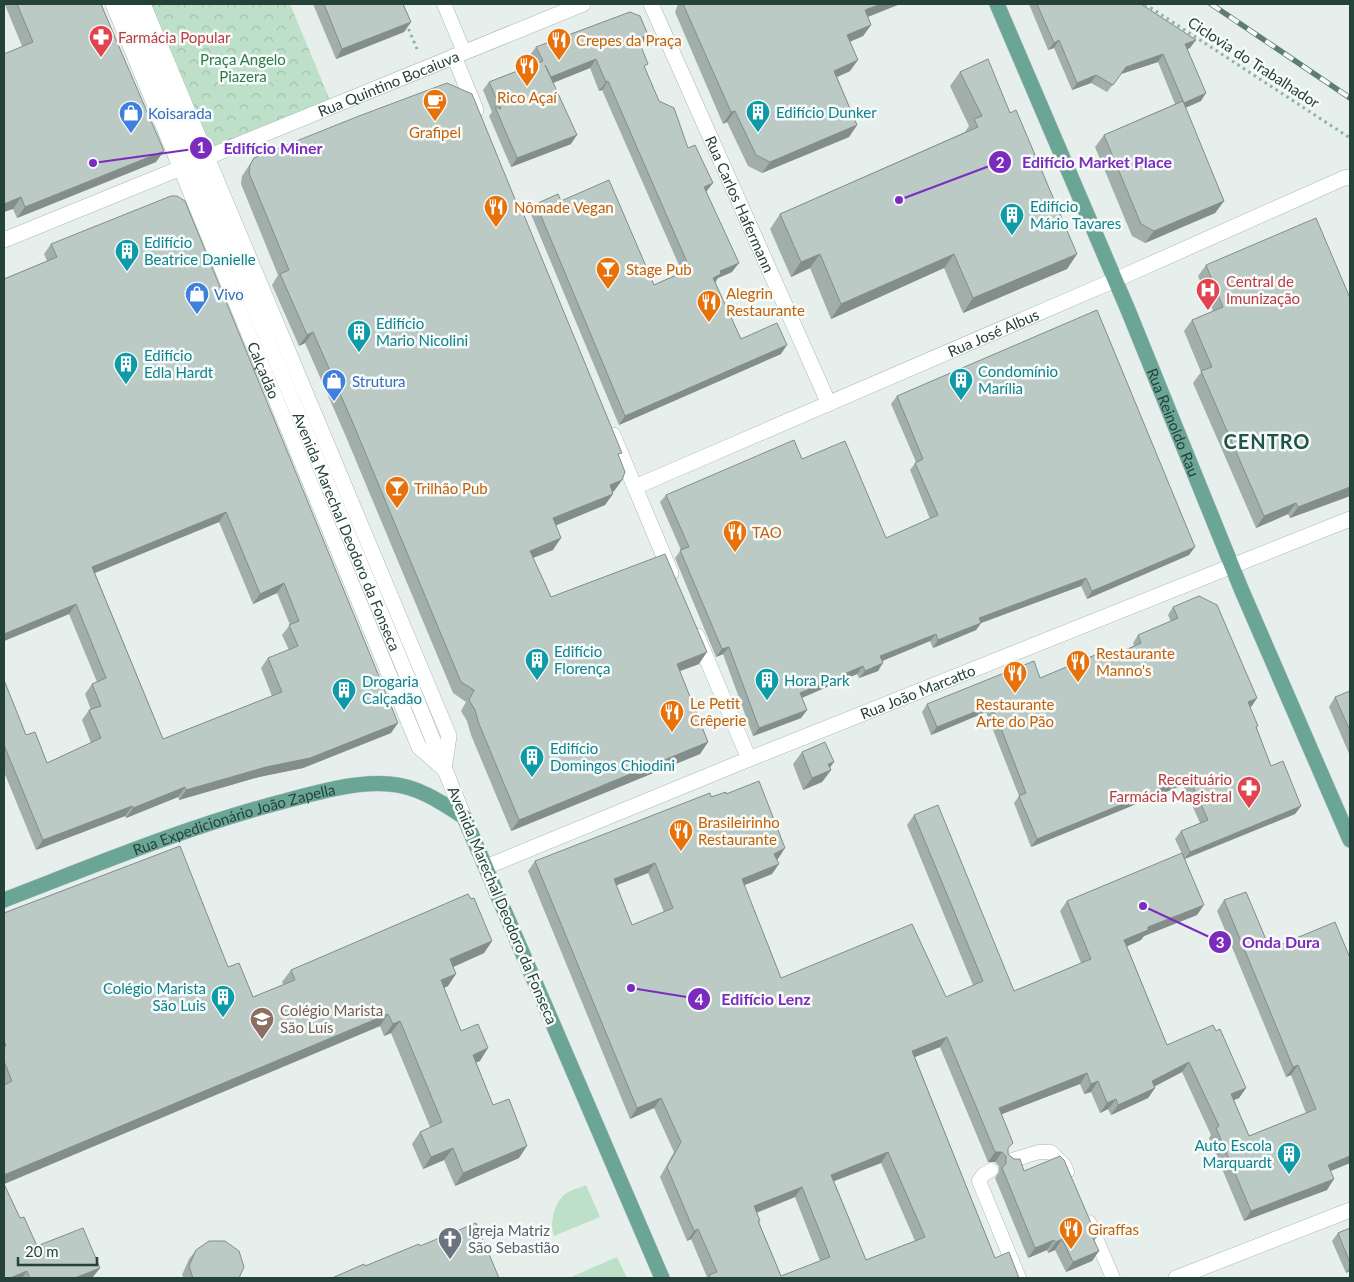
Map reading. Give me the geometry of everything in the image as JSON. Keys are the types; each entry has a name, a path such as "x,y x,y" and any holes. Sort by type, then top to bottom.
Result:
{"main road":[{"name":"Rua Reinoldo Rau","path":"997,4 1350,840"},
{"name":"Rua Expedicionário João Zapella","path":"4,900 193,828 303,796 361,784 390,784 412,789 430,795 464,817"},
{"name":"Avenida Marechal Deodoro da Fonseca","path":"464,817 662,1278"}],"street":[{"path":"114,4 194,162"},
{"name":"Avenida Marechal Deodoro da Fonseca","path":"128,4 464,817"},
{"path":"144,4 194,162"},
{"name":"Rua Quintino Bocaiuva","path":"4,240 583,4"},
{"name":"Rua Carlos Hafermann","path":"651,4 829,404"},
{"path":"459,54 481,120"},
{"name":"Rua José Albus","path":"635,487 1350,177"},
{"path":"608,423 677,586"},
{"name":"Rua João Marcatto","path":"486,867 749,759 1350,519"},
{"path":"692,623 749,759"},
{"path":"1176,1278 1350,1210"}],"lane":[{"path":"444,4 459,54"},
{"path":"1010,1161 1038,1152 1051,1152 1064,1164 1072,1183"},
{"path":"991,1170 983,1174 979,1182 1018,1278"},
{"path":"1084,1210 1113,1278"}],"path":[{"name":"Ciclovia do Trabalhador","path":"1145,4 1350,138"},
{"path":"406,22 425,67"}],"green space":[{"name":"Praça Angelo Piazera","path":"147,4 290,4 330,100 209,151"},
{"path":"586,1185 600,1217 554,1236 552,1220 560,1199 566,1193"},
{"path":"617,1257 627,1278 571,1277"}],"building":[{"path":"17,4 101,4 164,151 25,207 21,197 4,204 4,54 33,42"},
{"path":"324,4 403,4 411,22 342,49"},
{"path":"683,4 881,4 865,10 871,25 847,35 858,60 834,71 857,125 770,162 756,155 735,111 731,112"},
{"path":"1037,4 1141,4 1196,40 1185,44 1206,93 1184,103 1163,54 1126,67 1113,85 1096,75 1077,83 1059,40 1054,43"},
{"path":"630,12 640,16 648,35 638,39 648,64 644,66 659,101 674,108 688,148 695,145 713,183 704,187 739,263 720,271 721,274 713,278 741,339 777,323 787,345 625,416 536,204 558,194 561,201 609,180 654,285 690,269 608,81 606,82 596,59 551,77 545,65 577,135 517,158 495,107 501,109 489,82 543,61 536,47"},
{"path":"988,59 1010,113 1016,110 1077,254 973,298 954,254 841,304 820,254 801,262 780,214 978,127 974,119 982,116 960,72"},
{"path":"447,83 472,94 622,453 618,454 625,472 622,480 610,485 613,494 553,518 561,538 530,551 551,597 665,554 707,652 677,664 708,742 519,820 475,710 469,700 474,690 461,682 313,332 307,335 280,274 289,270 249,173 250,165 254,158"},
{"path":"1183,101 1224,201 1154,231 1141,224 1104,135"},
{"path":"171,196 177,196 185,201 398,723 310,758 266,767 186,790 185,787 43,840 4,745 4,680 26,735 35,732 47,763 101,738 89,710 101,706 92,684 106,678 76,604 4,634 4,279 57,257 51,244","holes":["226,512 260,594 284,583 299,621 289,625 298,646 268,658 282,692 163,739 92,567"]},
{"path":"1316,218 1350,298 1350,487 1298,507 1296,503 1264,516 1201,371 1212,367 1192,320 1223,307 1206,265"},
{"path":"1097,310 1195,547 1092,591 1086,578 979,618 981,623 938,640 936,634 880,656 883,663 865,671 863,666 800,693 807,710 759,728 729,647 722,649 680,550 689,547 666,495 794,440 802,459 845,441 886,538 938,515 915,463 923,459 897,396"},
{"path":"1199,596 1217,605 1257,698 1248,702 1271,766 1283,761 1301,806 1190,852 1181,831 1208,820 1189,777 1037,839 1019,796 1026,793 992,705 937,727 927,704 1034,661 1040,678 1100,653 1103,660 1141,643 1138,635 1178,618 1173,607"},
{"path":"1350,691 1350,731 1335,697"},
{"path":"825,742 834,762 828,764 831,770 812,778 802,752"},
{"path":"759,781 785,848 774,854 779,864 742,879 781,978 912,924 946,997 983,981 914,815 938,805 1014,991 1091,959 1067,901 1182,853 1204,905 1148,927 1148,930 1124,940 1167,1045 1213,1025 1216,1031 1220,1029 1246,1088 1231,1094 1249,1136 1316,1109 1298,1065 1293,1067 1224,900 1246,892 1270,949 1335,922 1350,958 1350,1156 1328,1165 1334,1179 1251,1211 1216,1128 1219,1126 1189,1062 1152,1081 1155,1088 1118,1105 1116,1099 1107,1103 1098,1081 1091,1084 1087,1073 999,1108 1013,1143 1008,1148 1008,1154 1014,1159 1020,1159 1024,1171 1060,1156 1064,1160 1097,1237 1093,1238 1099,1251 1073,1262 1062,1239 1056,1242 1054,1240 1035,1248 1002,1168 1006,1164 1006,1156 1002,1152 995,1152 947,1037 912,1051 995,1258 1009,1252 1019,1278 710,1278 709,1275 717,1272 698,1229 694,1231 667,1167 681,1142 661,1098 637,1108 535,861 710,793 711,797 726,792 726,794","holes":["655,863 673,908 632,925 614,879","888,1152 925,1237 866,1260 831,1175","802,1187 830,1257 781,1276 758,1221 760,1221 754,1206"]},
{"name":"Colégio Marista São Luis","path":"180,846 228,967 239,963 253,997 295,980 291,970 468,894 471,899 474,898 492,941 450,959 456,974 441,980 461,1031 478,1024 488,1048 473,1055 493,1105 509,1099 527,1146 463,1173 453,1148 431,1157 420,1132 442,1122 400,1021 393,1024 388,1014 4,1175 4,1085 12,1081 4,1061 4,1047 6,1046 4,1040 4,913"},
{"path":"4,1184 20,1218 24,1217 37,1246 83,1228 100,1268 75,1278 30,1278 27,1271 10,1278 4,1278"},
{"path":"476,1223 499,1278 332,1278 364,1264 365,1266 419,1244 420,1246"},
{"path":"1350,1228 1350,1263 1338,1233"},
{"path":"209,1241 225,1241 239,1251 244,1267 239,1278 193,1278 189,1266 196,1250"}],"railway":[{"path":"1211,4 1350,98"}],"place":[{"name":"Farmácia Popular","path":"101,58"},
{"name":"Crepes da Praça","path":"559,61"},
{"name":"Rico Açaí","path":"527,87"},
{"name":"Grafipel","path":"435,122"},
{"name":"Edifício Dunker","path":"758,133"},
{"name":"Koisarada","path":"131,134"},
{"name":"Edifício Miner","path":"93,163"},
{"name":"Edifício Market Place","path":"899,200"},
{"name":"Nômade Vegan","path":"496,228"},
{"name":"Edifício Mário Tavares","path":"1012,236"},
{"name":"Edifício Beatrice Danielle","path":"127,272"},
{"name":"Stage Pub","path":"608,290"},
{"name":"Central de Imunização","path":"1208,311"},
{"name":"Vivo","path":"197,315"},
{"name":"Alegrin Restaurante","path":"709,323"},
{"name":"Edifício Mario Nicolini","path":"359,353"},
{"name":"Edifício Edla Hardt","path":"126,385"},
{"name":"Condomínio Marília","path":"961,401"},
{"name":"Strutura","path":"334,402"},
{"name":"Trilhão Pub","path":"397,509"},
{"name":"TAO","path":"735,553"},
{"name":"Edifício Florença","path":"537,681"},
{"name":"Restaurante Manno's","path":"1078,683"},
{"name":"Restaurante Arte do Pão","path":"1015,694"},
{"name":"Hora Park","path":"767,701"},
{"name":"Drogaria Calçadão","path":"344,711"},
{"name":"Le Petit Crêperie","path":"672,733"},
{"name":"Edifício Domingos Chiodini","path":"532,778"},
{"name":"Receituário Farmácia Magistral","path":"1249,809"},
{"name":"Brasileirinho Restaurante","path":"681,852"},
{"name":"Onda Dura","path":"1143,906"},
{"name":"Edifício Lenz","path":"631,988"},
{"name":"Colégio Marista São Luis","path":"223,1018"},
{"name":"Colégio Marista São Luís","path":"262,1040"},
{"name":"Auto Escola Marquardt","path":"1289,1175"},
{"name":"Giraffas","path":"1071,1250"},
{"name":"Igreja Matriz São Sebastião","path":"450,1260"}],"district":[{"name":"CENTRO","path":"1267,441"}]}
